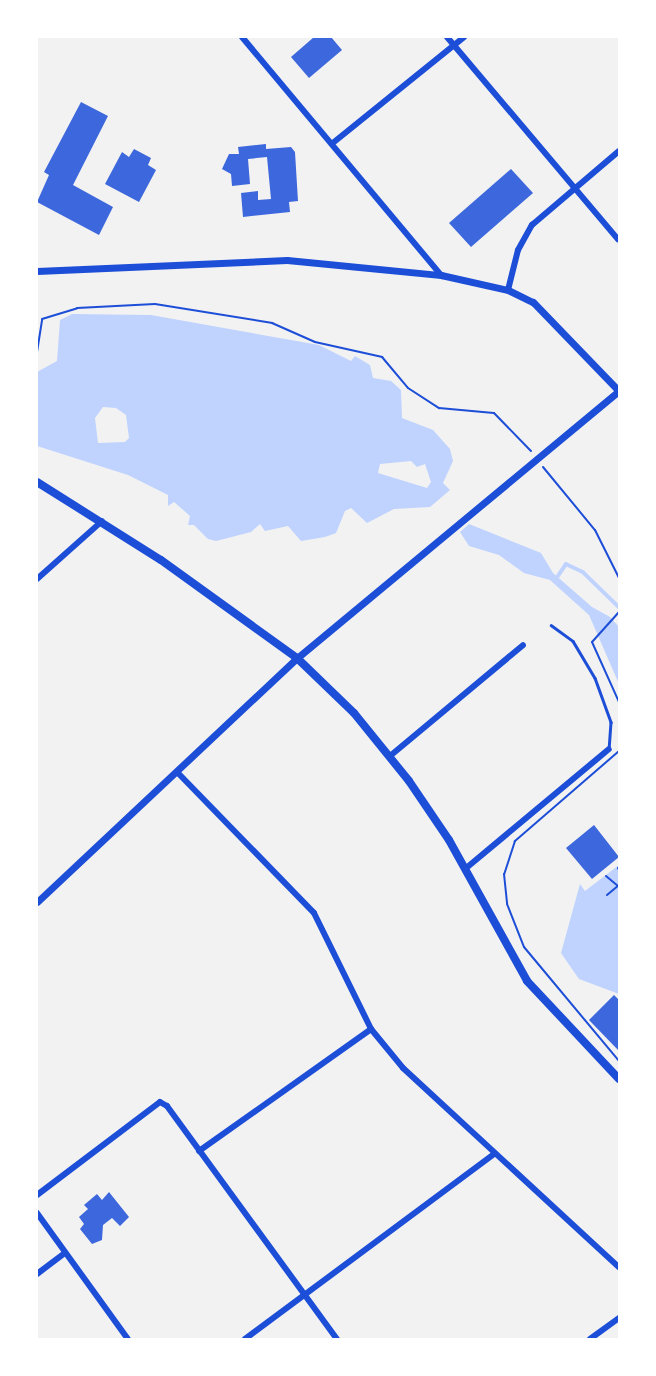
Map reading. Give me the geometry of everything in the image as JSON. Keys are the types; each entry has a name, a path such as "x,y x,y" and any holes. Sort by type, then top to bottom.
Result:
{"main road":[{"path":"37,482 102,521 297,658 390,756 465,869 527,981 619,1079"}],"street":[{"path":"242,37 334,142 441,275"},
{"path":"447,37 618,239"},
{"path":"334,142 464,37"},
{"path":"508,290 518,250 532,225 619,151"},
{"path":"37,271 287,260 441,275 508,290 533,302 619,391 536,457 297,658 178,773 37,902"},
{"path":"37,579 102,521"},
{"path":"390,756 523,645"},
{"path":"465,869 609,749"},
{"path":"178,773 314,913 371,1029 403,1068 619,1267"},
{"path":"199,1151 371,1029"},
{"path":"37,1195 160,1102 337,1339"},
{"path":"245,1339 494,1154"},
{"path":"37,1213 128,1339"},
{"path":"37,1274 65,1253"},
{"path":"590,1339 619,1318"}],"lane":[{"path":"551,625 573,641 595,678 611,722 609,749"}],"path":[{"path":"37,352 42,319 77,308 155,303 272,323 314,342 382,358 408,388 439,408 494,413 536,457 595,530 619,578"},
{"path":"619,612 592,642 619,702"},
{"path":"619,751 515,841 504,874 510,915 524,947 619,1061"},
{"path":"606,876 619,885 607,895"}],"water":[{"path":"72,314 151,315 319,345 351,361 355,356 370,365 373,378 391,381 401,390 402,418 433,430 450,449 453,461 443,483 450,490 430,507 394,509 367,523 351,508 345,511 336,533 325,537 301,541 288,526 265,531 260,524 251,532 216,541 208,539 194,525 188,525 190,516 174,502 168,506 168,495 128,475 37,446 37,372 57,361 60,320","holes":["103,407 116,408 126,415 129,438 125,442 98,443 95,418","411,461 417,467 425,464 431,482 427,488 378,473 380,464"]},
{"path":"469,524 541,553 553,573 592,607 610,617 619,627 619,684 589,615 550,580 524,573 499,555 469,546 460,532"},
{"path":"619,865 619,994 579,979 561,953 580,884 585,891"}],"building":[{"path":"314,37 331,37 342,50 309,78 291,57"},
{"path":"81,102 108,116 73,185 113,207 99,235 37,202 49,175 44,172"},
{"path":"266,144 266,149 291,147 295,152 298,201 289,202 290,212 243,217 241,193 258,191 258,200 271,199 267,157 248,159 250,184 232,186 231,174 222,169 229,154 239,154 238,147"},
{"path":"134,149 151,158 148,165 156,170 139,202 105,184 122,152 129,157"},
{"path":"511,169 533,193 471,247 449,223"},
{"path":"594,825 619,857 592,879 566,848"},
{"path":"614,995 619,1000 619,1051 589,1020"},
{"path":"109,1192 129,1217 120,1226 112,1218 103,1225 102,1240 92,1244 80,1229 84,1224 79,1217 88,1209 84,1205 97,1194 102,1200"}],"waterway":[{"path":"558,576 566,564 583,572 619,607"}]}
